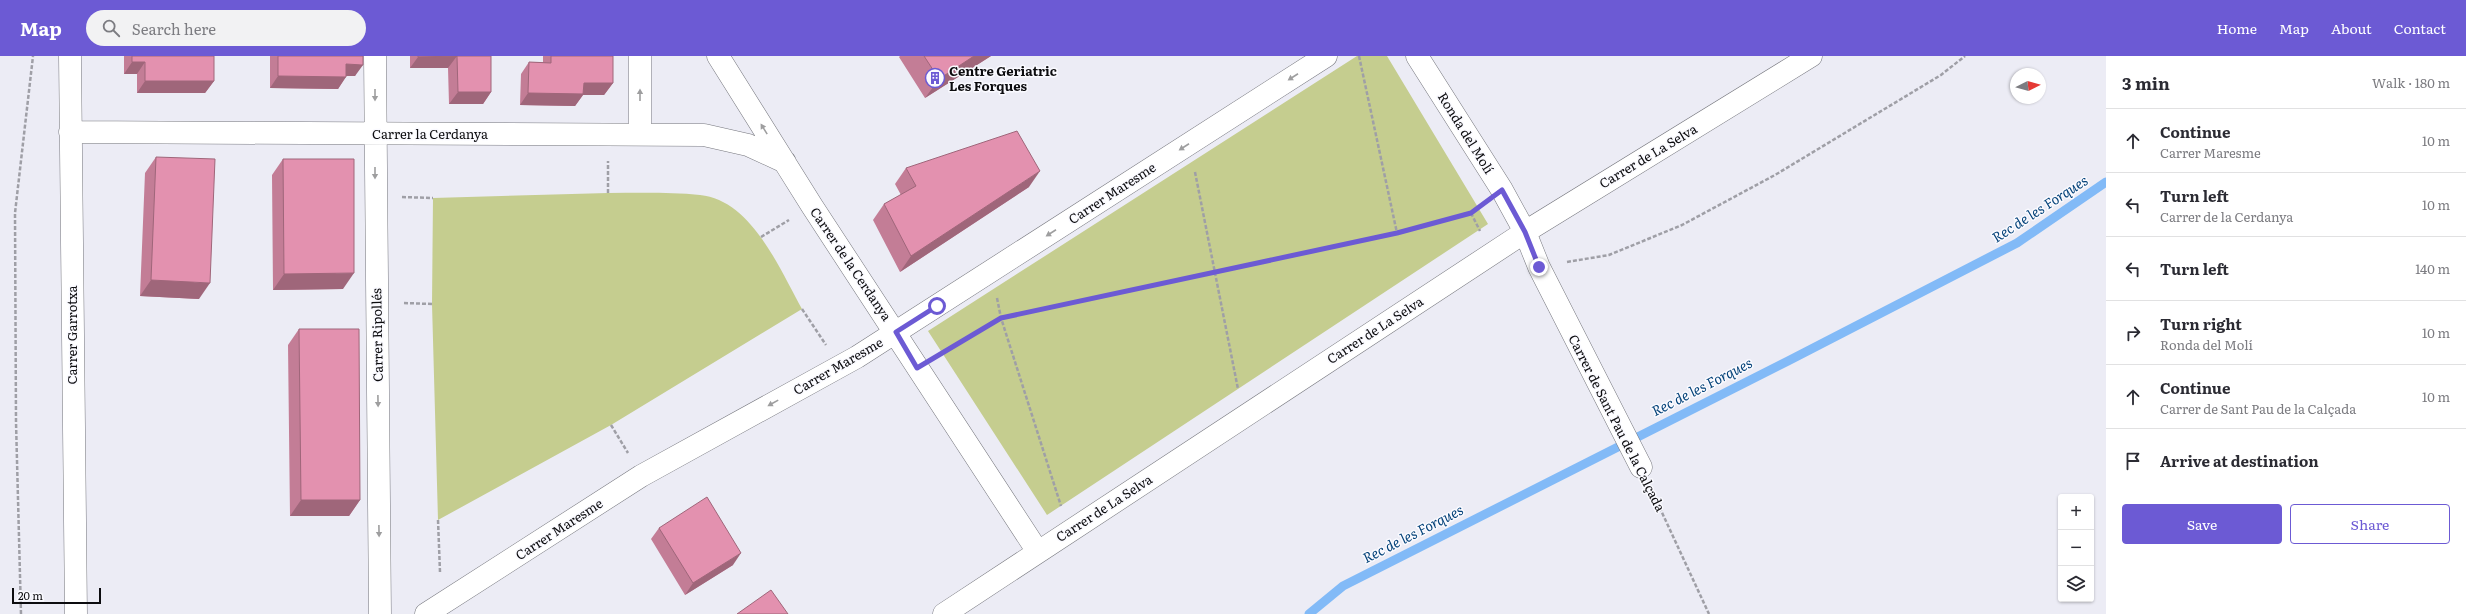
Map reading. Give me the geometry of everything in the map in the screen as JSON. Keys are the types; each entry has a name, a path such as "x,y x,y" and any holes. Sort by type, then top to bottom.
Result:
{"street":[{"name":"Carrer Garrotxa","path":"70,56 76,614"},
{"name":"Carrer Ripollés","path":"375,56 380,614"},
{"path":"640,56 640,134"},
{"name":"Carrer de la Cerdanya","path":"718,56 812,206 896,332 917,368 1038,552"},
{"name":"Carrer Maresme","path":"432,610 641,476 857,357 1326,56"},
{"name":"Ronda del Molí","path":"1417,56 1502,190 1525,232"},
{"name":"Carrer de La Selva","path":"944,614 1525,232 1811,56"},
{"name":"Carrer la Cerdanya","path":"70,132 704,135 748,145 785,162"},
{"name":"Carrer de Sant Pau de la Calçada","path":"1525,232 1539,267 1613,415 1641,467"}],"path":[{"path":"21,614 16,422 15,213 33,56"},
{"path":"1359,56 1397,233"},
{"path":"1539,267 1609,255 1682,225 1788,167 1942,75 1965,56"},
{"path":"608,134 608,193"},
{"path":"1195,168 1214,272 1240,394"},
{"path":"917,368 1001,318 1397,233 1471,213 1502,190"},
{"path":"761,237 812,206"},
{"path":"995,291 1001,318 1062,510 1073,528"},
{"path":"802,309 830,350 847,342 857,357"},
{"path":"611,425 641,476"},
{"name":"Carrer de Sant Pau de la Calçada","path":"1641,467 1709,614"},
{"path":"432,610 440,583 438,520"}],"green space":[{"path":"1357,56 1387,56 1488,224 1047,515 928,331"},
{"path":"608,193 666,193 700,195 718,200 735,209 762,239 774,257 802,309 611,425 438,520 432,304 433,198"}],"building":[{"path":"132,56 214,56 214,81 145,81 145,62 132,62"},
{"path":"278,56 363,56 363,65 346,64 346,77 278,76"},
{"path":"418,56 457,56 418,57"},
{"path":"457,56 491,56 491,92 458,92"},
{"path":"551,56 613,56 613,83 584,83 583,94 528,93 529,62 551,63"},
{"path":"924,56 974,56 939,79"},
{"path":"1017,131 1040,171 911,256 884,204 916,186 906,168"},
{"path":"156,157 215,159 210,283 151,280"},
{"path":"283,159 354,159 354,273 284,274"},
{"path":"299,329 359,329 360,500 301,500"},
{"path":"707,497 741,553 693,583 659,528"},
{"path":"771,590 788,614 737,614"}],"waterway":[{"name":"Rec de les Forques","path":"1309,614 1343,586 1788,361 2017,243 2106,182"}],"place":[{"name":"Centre Geriatric Les Forques","path":"935,78"}],"route":[{"path":"937,306 896,332 917,368 1001,318 1397,233 1471,213 1502,190 1525,232 1539,267"}]}
